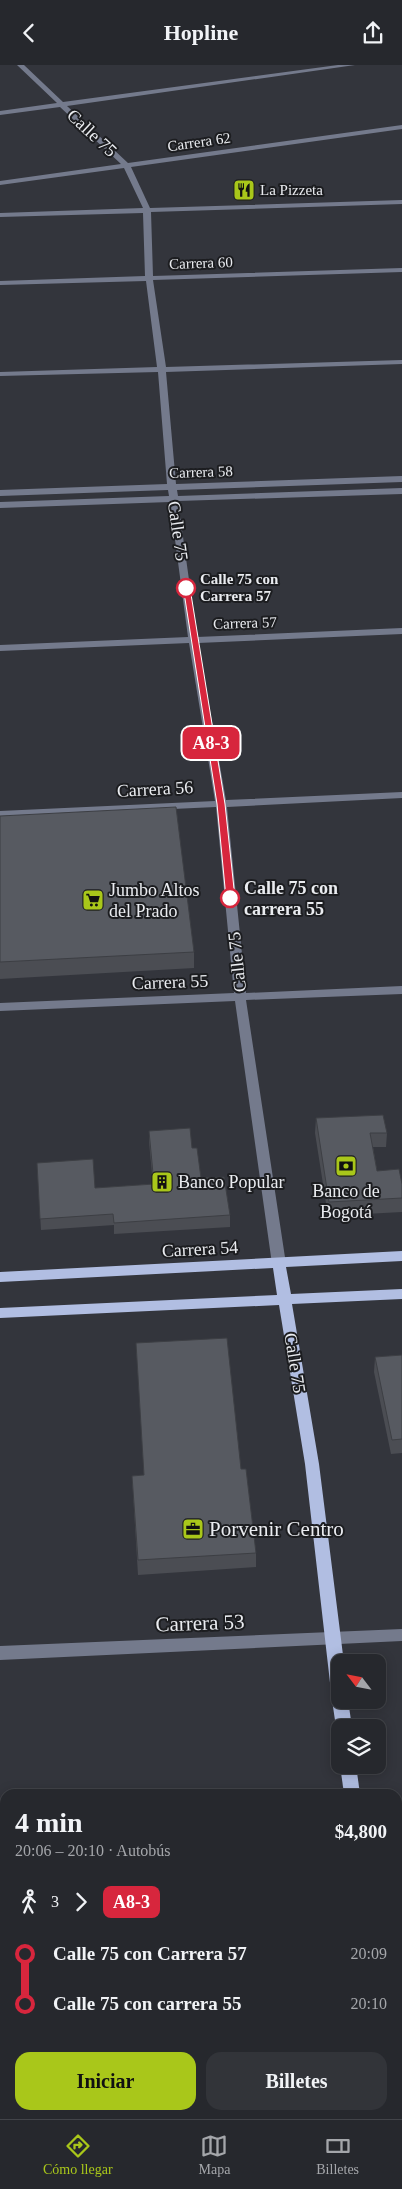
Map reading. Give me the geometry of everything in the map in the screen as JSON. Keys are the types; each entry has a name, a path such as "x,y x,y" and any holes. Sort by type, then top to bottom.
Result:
{"main road":[{"name":"Carrera 54","path":"0,1277 279,1264 402,1256"},
{"name":"Calle 75","path":"279,1264 312,1464 334,1654"},
{"path":"0,1313 402,1294"},
{"path":"349,1774 351,1789"}],"street":[{"name":"Calle 75","path":"20,65 127,166 147,210 149,278 162,370 172,487 193,640 221,804 240,997 279,1264"},
{"path":"0,113 352,65"},
{"name":"Carrera 62","path":"0,183 402,127"},
{"path":"0,215 402,202"},
{"name":"Carrera 60","path":"0,283 402,270"},
{"path":"0,374 402,363"},
{"name":"Carrera 58","path":"0,493 402,479"},
{"name":"Carrera 58","path":"0,505 402,491"},
{"name":"Carrera 57","path":"0,648 402,631"},
{"name":"Carrera 56","path":"0,814 402,795"},
{"name":"Carrera 55","path":"0,1007 402,990"},
{"name":"Carrera 53","path":"0,1653 402,1635"}],"building":[{"name":"Jumbo Altos del Prado","path":"176,807 194,952 0,962 0,816"},
{"name":"Banco de Bogotá","path":"383,1115 387,1133 370,1133 377,1171 399,1169 402,1198 329,1202 316,1118"},
{"path":"190,1128 192,1148 197,1148 201,1178 224,1177 230,1215 114,1223 113,1214 40,1219 37,1163 93,1159 95,1188 154,1184 149,1131"},
{"path":"227,1338 241,1469 246,1469 256,1553 138,1560 132,1476 144,1475 136,1343"},
{"path":"402,1355 402,1439 392,1440 375,1357"}],"bus line":[{"name":"A8-3","path":"186,588 221,804 230,898"}],"place":[{"name":"La Pizzeta","path":"244,190"},
{"name":"Calle 75 con Carrera 57","path":"186,588"},
{"name":"Calle 75 con carrera 55","path":"230,898"},
{"name":"Jumbo Altos del Prado","path":"93,900"},
{"name":"Banco de Bogotá","path":"346,1166"},
{"name":"Banco Popular","path":"162,1182"},
{"name":"Porvenir Centro","path":"193,1529"}]}
